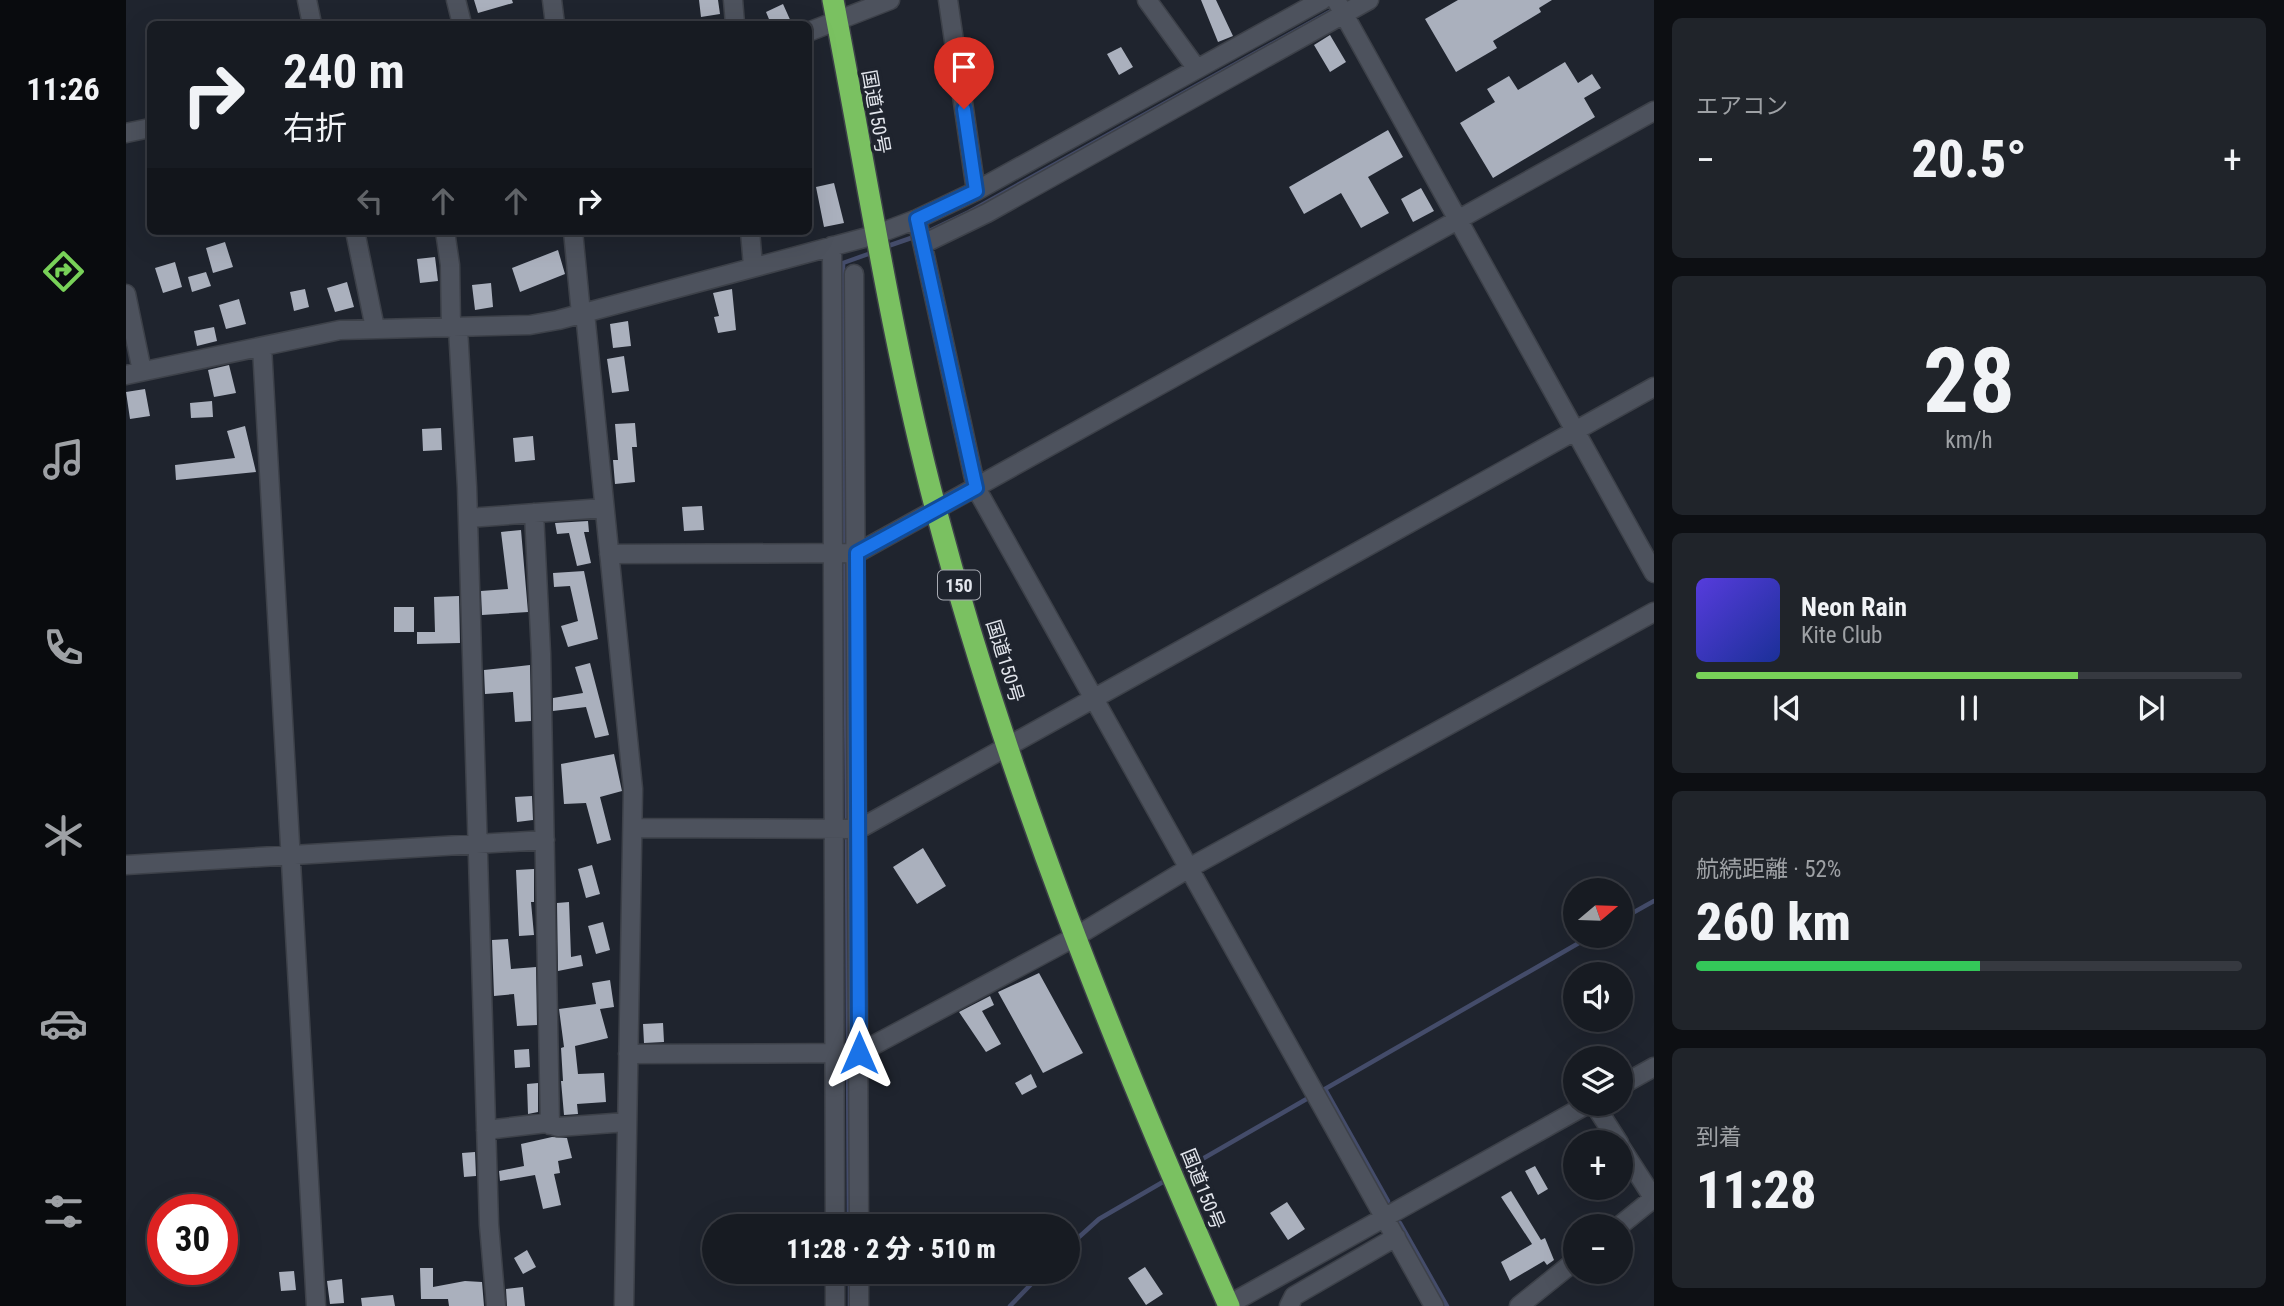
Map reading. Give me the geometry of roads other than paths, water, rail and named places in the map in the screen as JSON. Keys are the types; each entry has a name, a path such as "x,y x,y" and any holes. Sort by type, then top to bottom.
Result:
{"highway":[{"name":"国道150号","path":"833,0 874,235 936,510 1008,748 1075,937 1227,1306"}],"street":[{"path":"307,0 311,21"},
{"path":"456,0 461,21"},
{"path":"552,0 555,21"},
{"path":"733,0 735,21"},
{"path":"812,31 890,0"},
{"path":"948,0 976,191"},
{"path":"1147,0 1197,69"},
{"path":"126,294 134,373 340,330 530,325 582,313 874,235 917,219 976,191 1197,69 1336,5 1369,0"},
{"path":"1336,5 1654,573"},
{"path":"923,244 988,213 1336,5"},
{"path":"609,554 857,553 1654,111"},
{"path":"126,133 147,129"},
{"path":"917,219 976,488 1434,1306"},
{"path":"356,235 375,328"},
{"path":"446,235 468,518 489,1225 496,1306"},
{"path":"573,235 632,769 624,1306"},
{"path":"750,235 752,266"},
{"path":"832,246 835,1214"},
{"path":"854,274 859,1214"},
{"path":"832,330 855,330"},
{"path":"262,346 316,1306"},
{"path":"633,828 859,829 1654,387"},
{"path":"468,518 604,508"},
{"path":"534,513 545,840 550,1125"},
{"path":"628,1054 859,1053 1075,937 1189,868 1654,612"},
{"path":"126,864 478,846 545,840"},
{"path":"1633,1079 1654,1067"},
{"path":"1227,1306 1566,1116"},
{"path":"486,1130 627,1122"},
{"path":"1633,1165 1654,1198 1633,1215"},
{"path":"1289,1306 1294,1296 1396,1237"},
{"path":"1519,1306 1563,1271"},
{"path":"835,1284 835,1306"},
{"path":"859,1284 859,1306"}],"waterway":[{"path":"925,233 969,212 1335,9"},
{"path":"885,247 917,236"},
{"path":"845,547 843,263 874,252"},
{"path":"845,556 847,824"},
{"path":"847,832 848,1048"},
{"path":"1633,913 1654,901"},
{"path":"1318,1093 1570,948"},
{"path":"848,1056 849,1214"},
{"path":"1325,1089 1388,1201"},
{"path":"1178,1173 1310,1097"},
{"path":"1080,1236 1099,1219 1168,1179"},
{"path":"1400,1223 1447,1306"},
{"path":"850,1284 850,1306"},
{"path":"1010,1306 1031,1284"}]}
